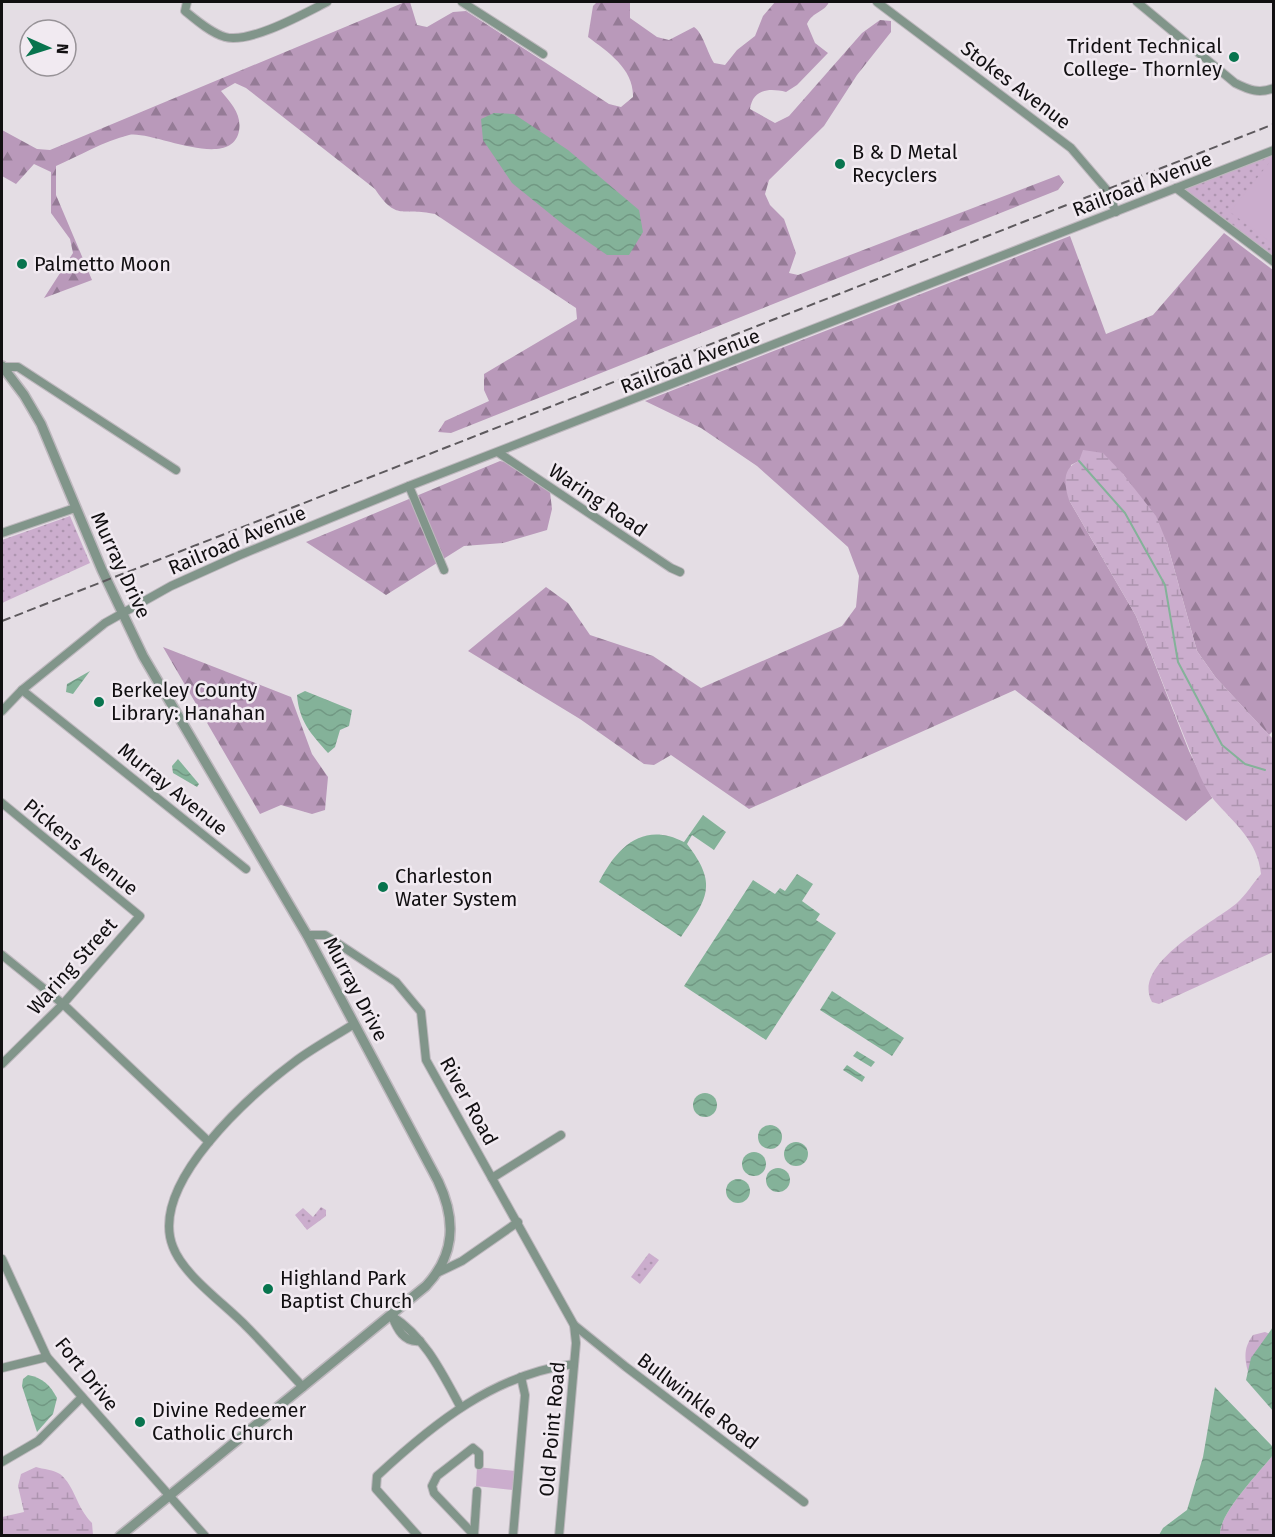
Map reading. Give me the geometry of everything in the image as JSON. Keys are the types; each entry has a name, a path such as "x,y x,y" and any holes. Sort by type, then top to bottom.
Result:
{"street":[{"path":"187,2 185,11 226,37 244,36 271,28 327,2"},
{"path":"462,2 543,54"},
{"name":"Stokes Avenue","path":"877,2 1071,148 1106,189 1116,212"},
{"path":"1137,2 1235,83 1248,90 1264,92 1274,88"},
{"name":"Railroad Avenue","path":"2,711 22,690 78,643 122,612 171,586 240,555 409,486 499,453 1274,150"},
{"path":"1176,188 1274,262"},
{"path":"2,367 18,367 176,470"},
{"name":"Murray Drive","path":"2,367 24,395 41,424 75,508 143,656 307,935 447,1201 452,1234 445,1260 437,1273 392,1316 120,1536"},
{"name":"Waring Road","path":"499,453 680,572"},
{"path":"409,486 444,570"},
{"path":"2,533 75,508"},
{"name":"Murray Avenue","path":"22,690 246,869"},
{"name":"Pickens Avenue","path":"2,803 140,916"},
{"name":"Waring Street","path":"2,1064 63,1004 140,916"},
{"name":"River Road","path":"307,935 326,934 396,982 421,1012 426,1060 574,1325"},
{"path":"2,955 63,1004 208,1142"},
{"path":"303,1387 246,1326 188,1270 173,1248 168,1226 172,1200 186,1173 208,1142 296,1060 354,1024"},
{"path":"492,1178 561,1135"},
{"path":"437,1273 462,1261 518,1222"},
{"name":"Fort Drive","path":"2,1259 47,1357 205,1536"},
{"path":"392,1316 420,1341 436,1363 460,1406"},
{"name":"Old Point Road","path":"559,1536 574,1364 574,1325"},
{"name":"Bullwinkle Road","path":"574,1325 804,1502"},
{"path":"2,1368 47,1357"},
{"path":"418,1536 375,1488 378,1475 460,1406 489,1389 521,1377 574,1364"},
{"path":"504,1536 513,1531 525,1395 521,1377"},
{"path":"2,1462 38,1441 82,1397"},
{"path":"474,1535 434,1493 432,1486 437,1476 473,1448 479,1453 479,1465"},
{"path":"474,1535 477,1491"}],"green space":[{"path":"405,2 410,2 417,25 427,27 453,12 466,11 609,104 621,107 633,97 629,78 618,62 588,37 593,6 597,2 630,2 630,18 657,37 669,40 694,27 700,34 714,63 725,65 737,50 755,36 763,16 775,2 829,2 807,24 815,43 828,53 797,85 786,92 768,90 754,97 750,109 775,123 789,116 862,33 880,20 891,21 891,32 857,75 824,126 769,180 765,194 770,205 784,219 796,253 789,273 798,275 1059,175 1064,182 1058,190 451,433 438,432 445,421 489,401 484,390 484,374 577,319 576,308 435,214 395,210 375,189 246,88 235,83 221,91 232,104 239,119 239,131 233,143 222,148 206,149 140,135 129,135 56,166 56,195 92,280 44,298 73,253 70,239 51,213 51,172 34,164 16,184 2,176 2,130 37,149 50,150"},
{"path":"1273,150 1273,262 1176,188"},
{"path":"1273,161 1273,244 1230,212"},
{"path":"1224,233 1273,270 1274,730 1269,735 1216,678 1197,651 1167,543 1123,474 1079,461 1071,465 1069,500 1136,616 1189,751 1212,798 1186,821 1015,690 749,809 671,755 654,765 644,764 580,719 468,651 546,587 568,603 590,635 653,656 701,688 842,626 856,607 859,576 848,547 757,466 701,428 645,401 1070,236 1106,334 1153,315"},
{"path":"1083,450 1103,453 1156,516 1167,543 1197,651 1216,678 1273,739 1273,952 1159,1004 1152,1002 1149,988 1153,973 1163,959 1194,933 1237,903 1261,874 1259,862 1250,842 1214,800 1200,776 1136,616 1069,500 1065,482 1067,472 1073,464 1079,461"},
{"path":"500,461 550,492 552,509 547,530 503,543 464,546 386,595 306,542"},
{"path":"70,516 90,563 2,603 2,540"},
{"path":"163,647 291,697 312,754 328,777 325,810 312,814 281,805 260,814"},
{"path":"321,1207 326,1210 326,1216 307,1230 295,1215 303,1208 313,1217"},
{"path":"649,1253 659,1260 640,1284 631,1277"},
{"path":"1265,1332 1273,1335 1248,1372 1246,1348 1253,1335"},
{"path":"1273,1455 1273,1535 1220,1535 1221,1526 1233,1505"},
{"path":"36,1467 58,1473 65,1479 92,1523 93,1535 2,1535 2,1517 24,1512 18,1486 21,1474"},
{"path":"477,1467 515,1471 513,1490 476,1486"}],"water":[{"path":"494,113 514,114 568,150 639,210 643,232 629,255 607,255 565,226 512,183 483,140 481,119"},
{"path":"90,671 73,694 66,692 67,684"},
{"path":"305,691 352,710 349,726 340,730 335,747 328,753 311,733 300,712 297,695"},
{"path":"178,759 199,784 197,787 173,773 172,766"},
{"path":"703,815 726,832 714,850 692,835 687,844 703,870 706,891 698,912 681,937 599,882 614,858 633,841 656,834 684,842"},
{"path":"797,874 813,884 802,901 820,914 816,920 836,933 766,1040 684,986 753,880 775,894 780,888 785,891"},
{"path":"832,991 904,1038 892,1056 820,1010"},
{"path":"857,1051 875,1062 871,1067 853,1056"},
{"path":"847,1065 865,1077 862,1082 843,1070"},
{"path":"705,1093 714,1096 717,1105 714,1114 705,1117 696,1114 693,1105 696,1096"},
{"path":"770,1125 779,1128 782,1137 779,1146 770,1149 761,1146 758,1137 761,1128"},
{"path":"796,1142 805,1145 808,1154 805,1163 796,1166 787,1163 784,1154 787,1145"},
{"path":"754,1152 762,1156 766,1164 762,1172 754,1176 746,1172 742,1164 746,1156"},
{"path":"778,1168 786,1172 790,1180 786,1188 778,1192 770,1188 766,1180 770,1172"},
{"path":"738,1179 746,1183 750,1191 746,1199 738,1203 730,1199 726,1191 730,1183"},
{"path":"1273,1327 1273,1411 1246,1380 1251,1358"},
{"path":"28,1375 46,1383 57,1398 53,1414 37,1432 22,1386 23,1379"},
{"path":"1215,1387 1273,1447 1273,1455 1233,1505 1221,1526 1220,1535 1159,1535 1163,1528 1187,1510 1203,1457"}],"waterway":[{"path":"1079,461 1125,513 1165,585 1178,662 1222,745 1245,764 1265,770"}],"railway":[{"path":"2,621 1274,124"}],"place":[{"name":"Trident Technical College- Thornley","path":"1234,57"},
{"name":"B & D Metal Recyclers","path":"840,164"},
{"name":"Palmetto Moon","path":"22,264"},
{"name":"Berkeley County Library: Hanahan","path":"99,702"},
{"name":"Charleston Water System","path":"383,887"},
{"name":"Highland Park Baptist Church","path":"268,1289"},
{"name":"Divine Redeemer Catholic Church","path":"140,1422"}]}
